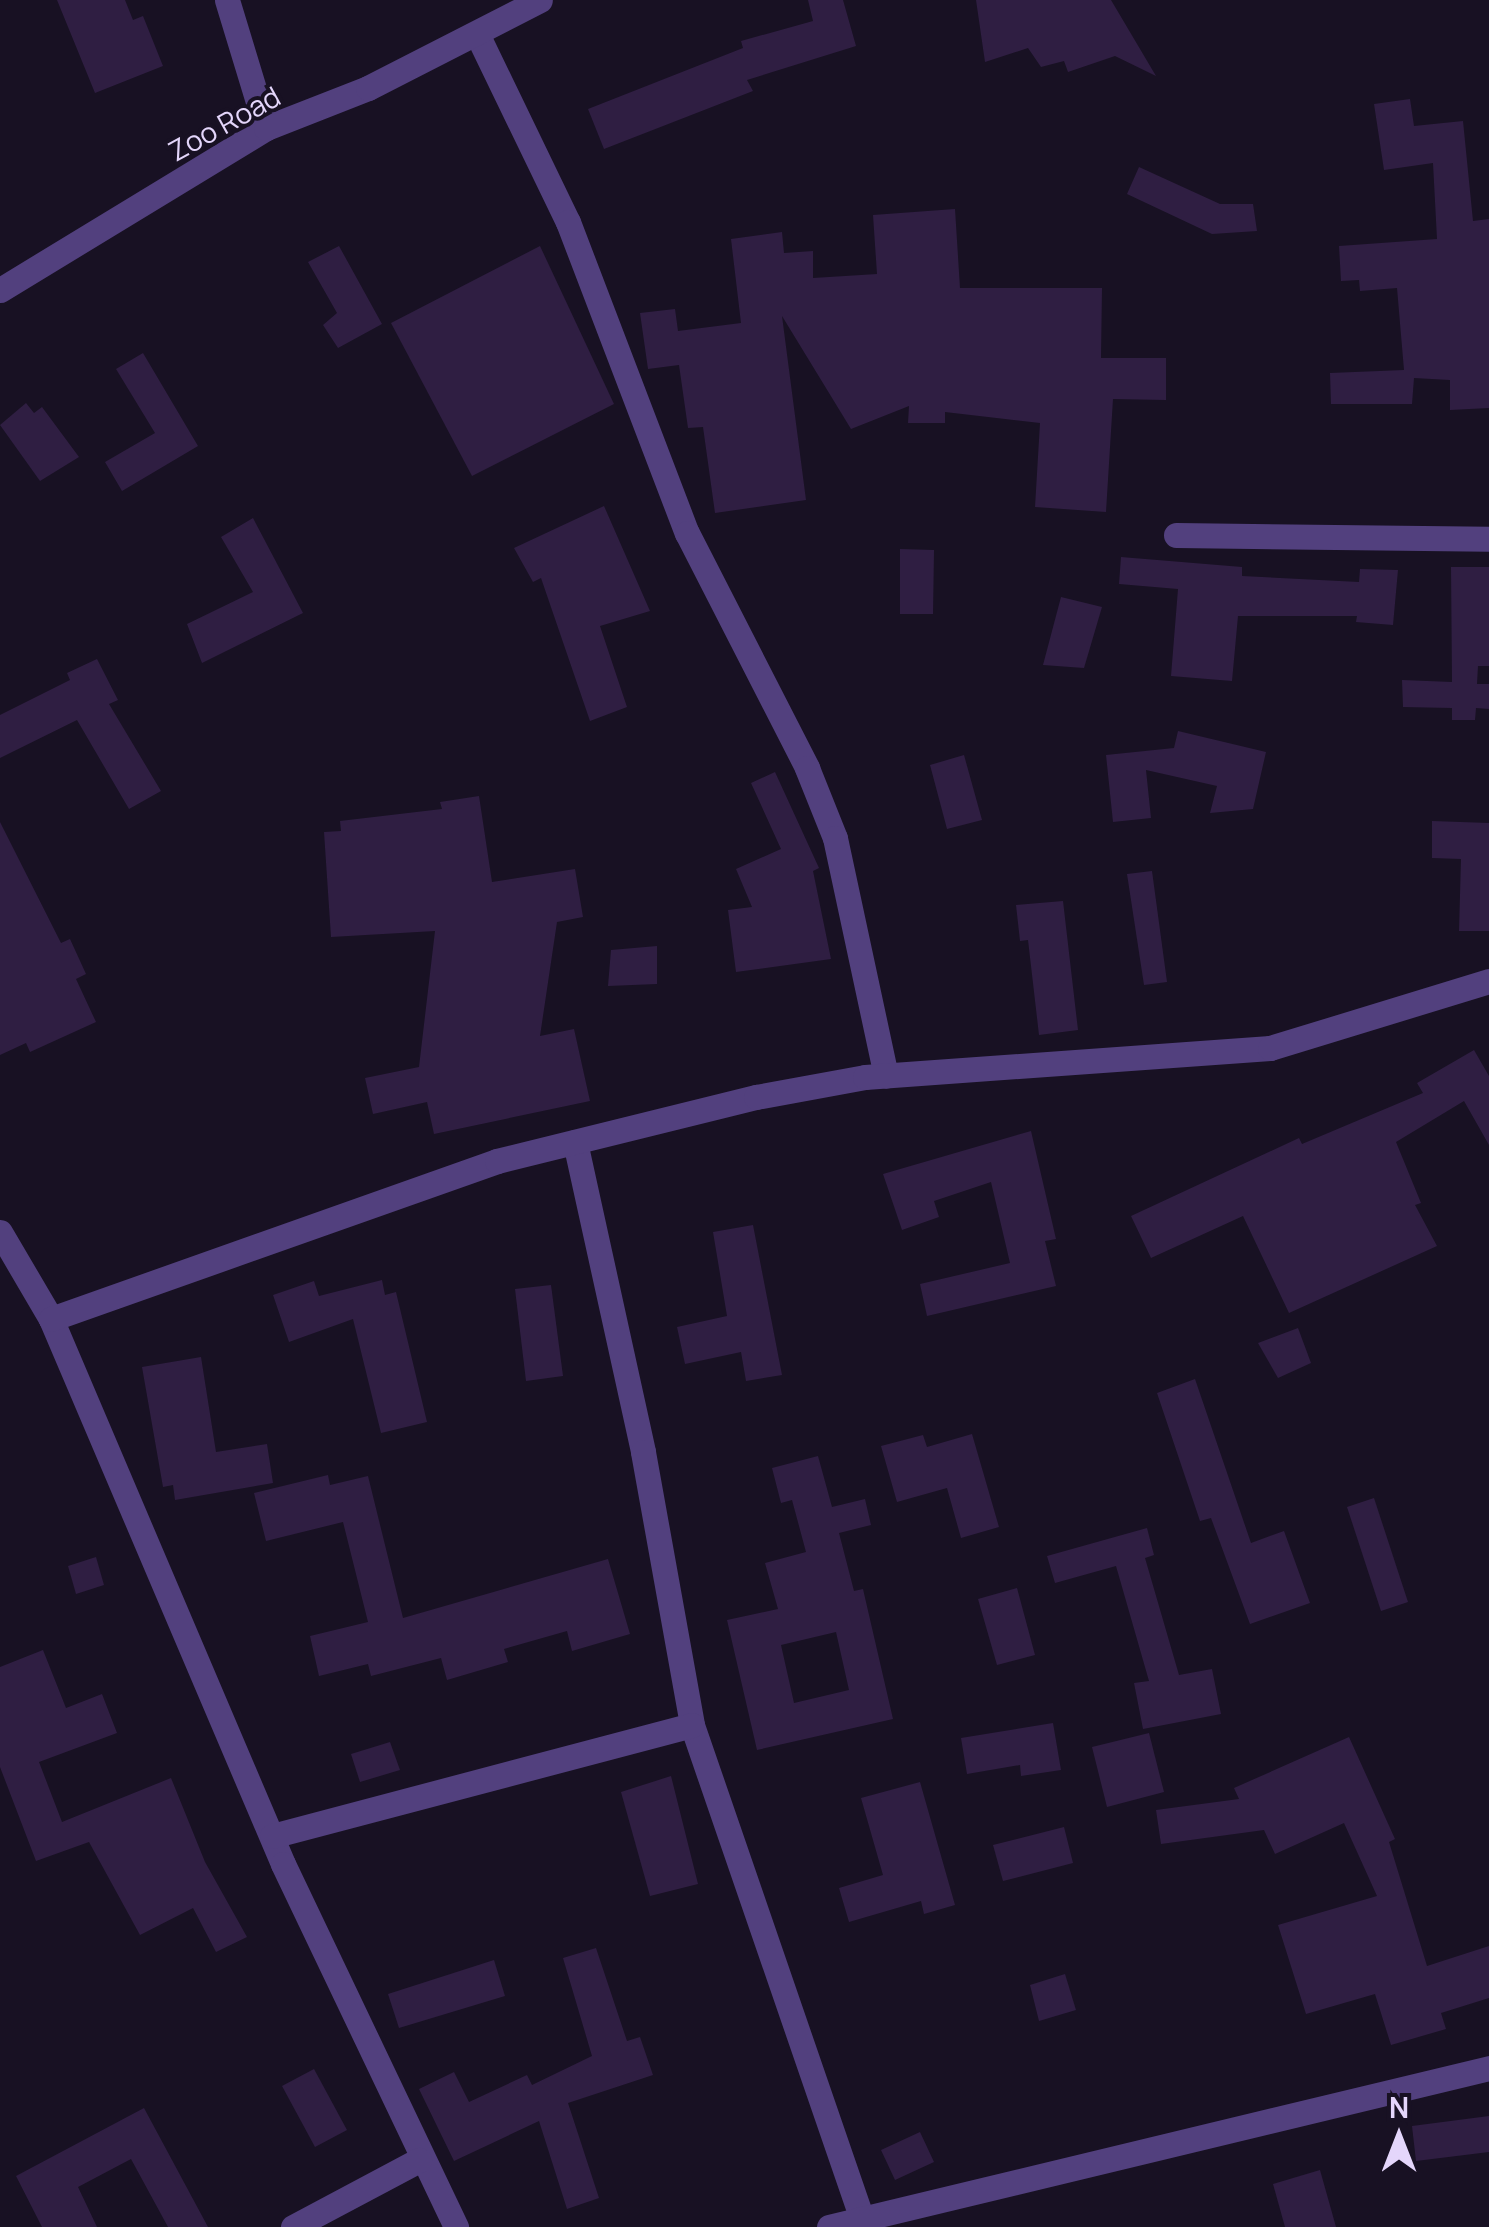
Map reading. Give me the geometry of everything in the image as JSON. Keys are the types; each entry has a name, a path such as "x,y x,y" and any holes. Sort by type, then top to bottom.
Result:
{"street":[{"path":"226,0 266,128"},
{"name":"Zoo Road","path":"0,290 266,128 478,36 540,0"},
{"path":"478,36 568,222 687,533 807,768 835,838 886,1076"},
{"path":"1176,535 1489,539"},
{"path":"51,1318 497,1161 756,1097 886,1076 1270,1048 1489,981"},
{"path":"575,1142 643,1452 692,1725 862,2219"},
{"path":"0,1232 51,1318 272,1836 419,2160 456,2227"},
{"path":"272,1836 692,1725"},
{"path":"828,2227 1489,2068"},
{"path":"292,2227 419,2160"}],"building":[{"path":"57,0 125,0 133,20 143,16 163,66 95,93"},
{"path":"808,0 843,0 856,46 747,80 753,91 604,149 588,109 743,48 741,41 813,21"},
{"path":"976,0 1111,0 1156,76 1115,56 1068,72 1064,61 1041,67 1028,48 985,62"},
{"path":"1410,99 1414,126 1463,121 1473,221 1489,219 1489,408 1450,410 1450,380 1414,378 1412,404 1331,404 1330,373 1404,370 1397,288 1360,291 1359,280 1341,281 1339,246 1437,239 1433,163 1384,170 1374,104"},
{"path":"1139,167 1220,204 1253,204 1257,231 1212,234 1127,194"},
{"path":"955,209 960,288 1102,288 1101,358 1166,358 1166,400 1113,399 1106,512 1035,507 1040,423 945,412 945,423 908,423 909,406 851,429 782,316 806,500 715,513 703,427 688,428 679,365 648,369 640,313 675,309 678,331 741,323 731,239 782,232 784,253 813,251 813,278 877,274 873,215"},
{"path":"339,246 382,324 338,348 323,325 337,313 308,262"},
{"path":"540,246 614,404 472,476 391,323"},
{"path":"143,353 198,446 122,491 105,462 155,433 116,369"},
{"path":"26,403 34,413 42,407 79,457 40,481 0,425"},
{"path":"604,506 650,611 600,626 627,707 590,721 541,578 533,582 514,548"},
{"path":"253,518 303,613 202,663 187,624 253,592 221,537"},
{"path":"900,549 934,550 933,614 900,614"},
{"path":"1121,557 1242,567 1242,576 1359,582 1360,569 1398,570 1393,625 1356,622 1357,616 1238,616 1232,681 1171,676 1178,589 1119,584"},
{"path":"1451,567 1489,567 1489,666 1478,666 1477,684 1489,684 1489,709 1476,708 1475,720 1452,720 1452,708 1403,707 1402,680 1452,682"},
{"path":"1061,597 1102,607 1084,668 1043,665"},
{"path":"97,659 118,700 109,704 161,791 129,809 77,720 0,758 0,715 70,680 67,673"},
{"path":"1178,731 1266,752 1253,809 1210,813 1217,786 1146,770 1151,818 1113,822 1106,755 1174,748"},
{"path":"964,755 982,820 947,829 930,765"},
{"path":"775,772 819,868 813,871 831,959 736,972 728,910 752,907 736,869 781,849 751,783"},
{"path":"479,796 492,882 575,869 583,917 557,922 540,1036 574,1029 590,1101 434,1134 427,1102 373,1114 365,1078 419,1067 435,931 331,937 324,832 341,831 340,821 442,809 440,802"},
{"path":"1432,821 1489,823 1489,931 1459,931 1461,859 1432,858"},
{"path":"0,822 61,943 70,939 86,974 76,979 96,1022 30,1052 26,1043 0,1055"},
{"path":"1152,871 1167,982 1144,985 1127,874"},
{"path":"1063,901 1078,1030 1039,1035 1028,940 1020,941 1016,905"},
{"path":"657,946 657,984 608,986 611,950"},
{"path":"1474,1050 1489,1076 1489,1145 1464,1101 1396,1142 1421,1203 1415,1205 1437,1246 1289,1313 1243,1216 1151,1258 1131,1216 1299,1138 1302,1144 1423,1093 1417,1083"},
{"path":"1031,1131 1056,1239 1045,1241 1056,1286 927,1316 920,1284 1010,1263 991,1182 934,1201 939,1217 902,1230 883,1174"},
{"path":"753,1225 782,1375 746,1381 741,1352 685,1364 677,1327 727,1316 713,1232"},
{"path":"382,1280 385,1295 396,1292 427,1422 381,1433 353,1319 289,1342 273,1295 314,1281 319,1296"},
{"path":"551,1285 563,1376 526,1381 515,1289"},
{"path":"1298,1328 1311,1363 1278,1378 1258,1343"},
{"path":"201,1357 216,1452 267,1444 273,1483 175,1500 173,1485 163,1487 142,1367"},
{"path":"1195,1379 1251,1543 1284,1531 1310,1603 1250,1624 1211,1518 1200,1521 1157,1393"},
{"path":"972,1434 999,1527 961,1538 947,1488 897,1502 881,1446 923,1435 927,1447"},
{"path":"818,1456 832,1507 865,1499 871,1525 839,1533 854,1591 863,1589 893,1719 757,1750 727,1620 778,1609 765,1563 806,1552 792,1500 781,1503 772,1468","holes":["836,1632 849,1690 794,1703 781,1645"]},
{"path":"328,1475 330,1485 368,1476 403,1618 608,1559 630,1634 572,1651 567,1631 504,1649 508,1662 447,1680 441,1658 371,1676 368,1664 319,1676 310,1636 368,1622 343,1522 266,1541 254,1493"},
{"path":"1374,1498 1408,1602 1381,1611 1347,1507"},
{"path":"1147,1528 1154,1555 1145,1558 1179,1675 1212,1669 1221,1714 1143,1729 1134,1683 1149,1681 1116,1566 1055,1583 1047,1556"},
{"path":"96,1557 104,1585 76,1594 68,1566"},
{"path":"1017,1588 1035,1655 997,1665 978,1599"},
{"path":"43,1650 66,1708 102,1694 117,1733 39,1762 62,1822 171,1778 205,1862 247,1937 216,1952 193,1908 140,1935 89,1842 36,1861 0,1767 0,1667"},
{"path":"1053,1723 1061,1770 1021,1776 1020,1765 967,1774 961,1738"},
{"path":"1149,1733 1164,1792 1107,1807 1092,1747"},
{"path":"1349,1737 1395,1839 1389,1842 1427,1966 1489,1946 1489,1998 1441,2013 1446,2029 1391,2045 1375,1994 1306,2014 1278,1925 1377,1896 1344,1823 1275,1854 1264,1830 1161,1844 1156,1810 1239,1799 1234,1788"},
{"path":"390,1742 400,1770 360,1782 351,1754"},
{"path":"671,1776 698,1884 650,1896 621,1792"},
{"path":"920,1782 955,1905 924,1914 921,1901 849,1922 839,1888 883,1875 861,1798"},
{"path":"1064,1827 1073,1863 1003,1881 993,1845"},
{"path":"596,1948 627,2041 640,2037 653,2075 568,2103 599,2198 567,2209 539,2121 454,2161 419,2089 454,2072 469,2102 527,2075 532,2085 592,2056 563,1958"},
{"path":"494,1960 505,1996 399,2028 388,1994"},
{"path":"1065,1974 1076,2010 1039,2021 1030,1985"},
{"path":"314,2069 347,2130 315,2147 282,2086"},
{"path":"144,2108 208,2227 168,2227 131,2159 78,2187 97,2227 42,2227 16,2176"},
{"path":"1489,2116 1489,2152 1416,2161 1412,2126"},
{"path":"920,2132 934,2162 895,2180 881,2150"},
{"path":"1320,2170 1336,2227 1285,2227 1273,2184"}]}
